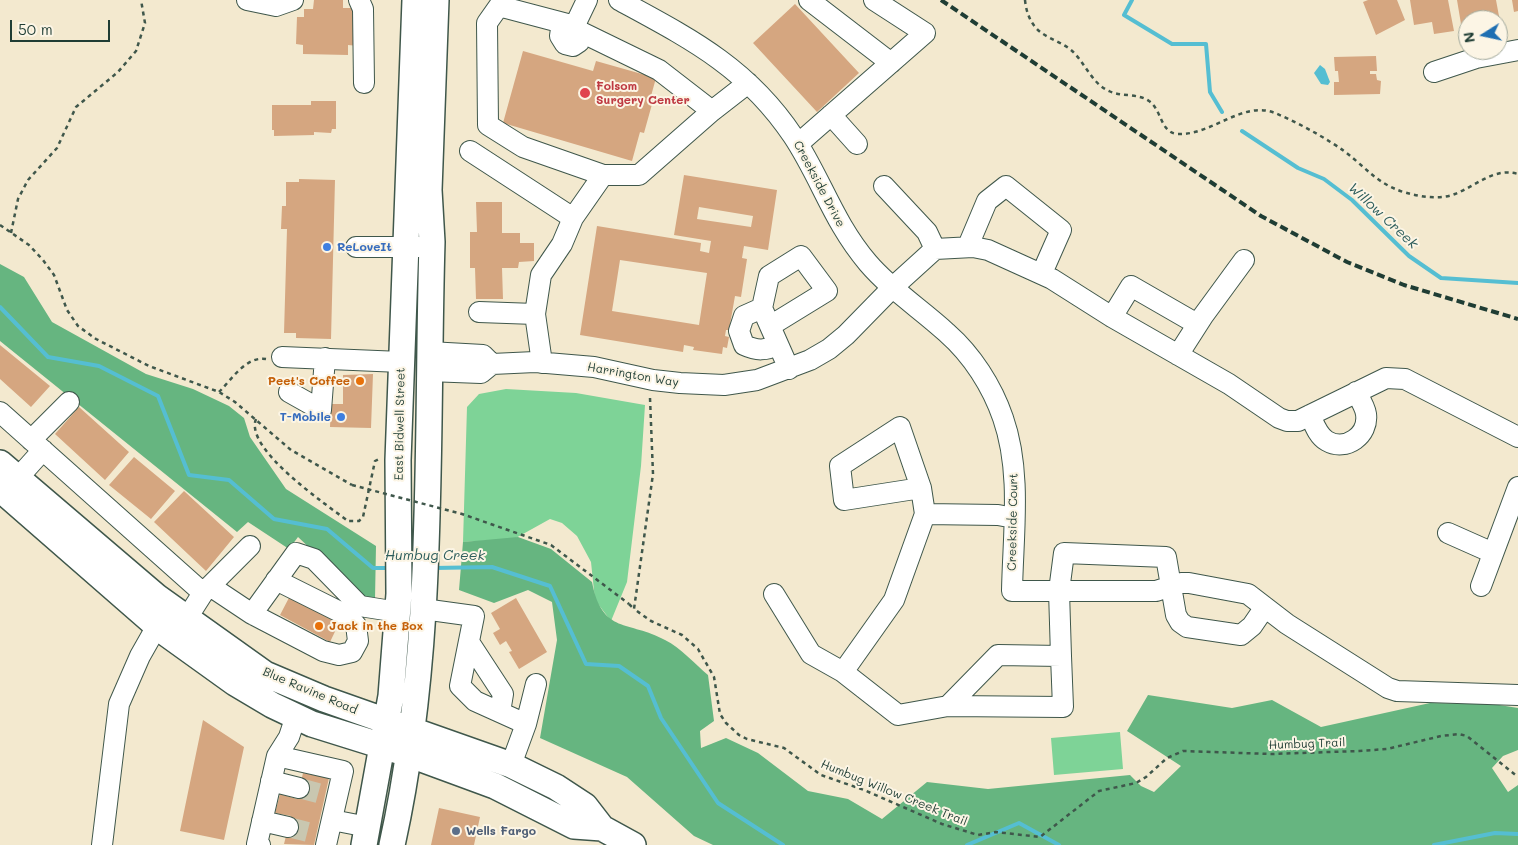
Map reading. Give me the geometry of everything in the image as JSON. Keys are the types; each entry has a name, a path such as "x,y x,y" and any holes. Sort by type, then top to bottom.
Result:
{"main road":[{"path":"415,0 406,206 420,239 412,247 417,340 428,362"},
{"path":"392,845 412,729 423,605 432,242 429,190 436,0"},
{"name":"East Bidwell Street","path":"366,836 391,696 399,603 398,460 402,362 412,247"},
{"path":"402,362 409,365 413,371 412,476 426,543"},
{"name":"Blue Ravine Road","path":"4,484 157,626 235,683 312,724 408,754 495,786 574,826 602,828"},
{"name":"Blue Ravine Road","path":"4,484 156,597 265,674 324,699 512,765 585,806 602,828 633,845"},
{"path":"121,594 138,597 162,618 179,622 187,618"}],"street":[{"path":"247,0 284,3"},
{"path":"359,0 363,9 364,83"},
{"path":"574,27 586,0"},
{"name":"Creekside Drive","path":"619,0 694,40 724,62 774,110 798,144 837,221 868,264 892,288"},
{"path":"809,0 891,62"},
{"path":"798,144 925,33 874,0"},
{"path":"712,111 659,70 574,27 499,6 487,23 488,125 523,147 603,175 639,176 712,111 748,83"},
{"path":"1434,72 1476,58 1518,50"},
{"path":"831,115 857,144"},
{"path":"470,150 573,218"},
{"path":"542,362 535,314 541,275 562,244 573,218 603,175"},
{"path":"884,186 927,232 936,249 968,246 988,250 1042,274 1250,397 1279,418 1287,421 1298,421 1386,378 1405,379 1518,438"},
{"path":"968,246 987,200 1006,186 1061,230 1042,274"},
{"path":"356,247 412,247"},
{"name":"Harrington Way","path":"428,362 481,373 492,364 542,362 594,367 654,380 702,385 735,384 757,380 810,360 846,335 892,288 936,249"},
{"path":"762,308 744,316 739,331 744,345 753,349 768,350 774,335 827,291 801,256 769,276 762,308 774,335 789,369"},
{"path":"1178,355 1197,324 1244,260"},
{"path":"1112,317 1131,286 1197,324"},
{"name":"Creekside Court","path":"892,288 949,334 968,356 989,387 1003,418 1013,461 1012,591 1059,591"},
{"path":"479,312 535,314"},
{"path":"282,357 402,362"},
{"path":"289,392 321,410 325,358"},
{"path":"1310,415 1319,434 1326,440 1334,444 1350,443 1363,432 1366,424 1365,410 1356,392"},
{"path":"4,484 37,445 69,402"},
{"path":"0,412 206,590 323,651 339,656 352,652 358,641 356,625 342,613 276,580"},
{"path":"1481,586 1518,487"},
{"path":"842,672 894,600 925,514 921,488"},
{"path":"925,514 998,515 1014,518"},
{"path":"1448,533 1493,553"},
{"path":"187,618 206,590 250,546"},
{"path":"252,614 296,553 314,559 360,606 399,603"},
{"path":"774,594 811,654 842,672 898,715 948,706 1063,707 1059,591 1064,553 1166,557 1176,615 1180,622 1188,627 1241,635 1248,631 1265,606"},
{"path":"1059,591 1156,591 1190,583 1248,594 1287,624 1388,688 1397,691 1518,695"},
{"path":"423,605 474,616 460,686 475,701 526,724"},
{"path":"102,845 119,704 140,656 157,626"},
{"path":"469,642 503,694 500,712"},
{"path":"948,706 998,655 1061,656"},
{"path":"512,765 526,724 536,684"},
{"path":"260,845 256,844 277,756 289,737 296,716"},
{"path":"277,756 342,771 331,796 326,834 366,836"},
{"path":"271,781 299,788"},
{"path":"262,821 288,827"}],"path":[{"path":"11,233 18,199 28,180 57,148 76,107 118,72 136,52 145,23 141,0"},
{"path":"1025,0 1031,20 1036,28 1071,50 1104,88 1117,94 1149,100 1159,111 1164,125 1170,132 1178,134 1208,128 1251,111 1262,109 1273,112 1333,143 1394,191 1423,197 1448,197 1497,174 1510,172 1518,174"},
{"name":"Humbug Willow Creek Trail","path":"0,225 28,245 48,267 54,275 67,310 78,326 96,339 149,366 218,392 256,419 291,450 352,485 462,514 551,545 634,609 651,621 675,631 698,649 714,677 720,714 732,730 747,739 784,748 821,775 901,805 942,824 978,835 996,832 1034,838 1046,834 1093,795"},
{"path":"218,392 248,361 259,358 272,360 282,357"},
{"path":"634,609 654,474 650,398"},
{"path":"256,419 254,424 256,435 286,475 348,521 359,521 363,517 375,461 378,459 398,460"},
{"name":"Humbug Trail","path":"1093,795 1106,788 1136,783 1146,777 1167,758 1184,751 1272,754 1377,750 1459,734 1467,736 1518,777"}],"green space":[{"path":"0,264 24,277 52,322 146,374 193,389 229,406 244,418 250,437 286,489 376,546 375,599 364,599 298,537 289,549 248,522 237,532 0,341"},
{"path":"506,389 576,393 645,405 641,466 627,582 611,621 595,600 591,562 577,536 562,523 550,519 514,539 463,542 467,407 479,394"},
{"path":"518,537 551,549 592,582 603,611 610,618 671,643 708,675 714,721 700,731 701,748 726,738 758,753 808,791 848,799 882,819 927,782 988,789 1130,775 1141,786 1154,792 1181,766 1127,731 1148,695 1232,708 1272,700 1321,727 1430,703 1493,704 1518,708 1518,750 1503,756 1492,768 1508,792 1518,785 1518,845 713,845 694,836 627,777 540,738 557,640 552,602 528,590 494,603 459,590 463,542"},
{"path":"1120,732 1123,769 1054,775 1051,738"}],"water":[{"path":"1320,65 1325,69 1330,82 1328,85 1321,84 1314,73"}],"building":[{"path":"314,0 343,0 343,8 354,8 359,46 348,45 348,55 303,54 303,45 296,44 297,17 304,17 304,9 313,9"},
{"path":"1368,0 1397,0 1405,20 1376,35 1363,2"},
{"path":"1410,0 1448,0 1454,31 1434,34 1432,22 1414,25"},
{"path":"1457,0 1496,0 1498,10 1459,10"},
{"path":"1512,0 1518,0 1518,11 1514,12"},
{"path":"795,4 859,73 817,112 753,43"},
{"path":"523,51 593,71 596,61 656,78 651,96 654,97 644,133 640,132 632,161 503,123"},
{"path":"1376,56 1377,71 1370,71 1370,74 1376,74 1377,80 1381,81 1380,94 1334,95 1334,82 1339,82 1338,71 1335,71 1334,57"},
{"path":"311,101 336,101 336,129 332,129 331,133 314,132 314,135 274,136 274,130 272,130 272,105 311,105"},
{"path":"684,175 777,190 768,250 744,246 742,258 747,259 741,297 735,296 729,330 726,330 725,336 729,337 727,348 723,347 722,354 693,350 694,347 684,345 683,352 580,335 597,226 701,243 700,251 709,253 711,241 674,235","holes":["699,207 753,216 751,227 697,219","620,260 707,273 699,325 612,311"]},
{"path":"299,179 335,180 331,339 296,338 296,333 284,333 287,229 281,229 282,206 286,206 286,182 299,182"},
{"path":"476,202 502,202 502,233 520,233 520,243 534,243 534,261 519,262 518,268 502,268 503,299 476,299 475,268 470,268 470,232 477,232"},
{"path":"0,345 50,386 31,407 0,379"},
{"path":"373,374 371,428 330,427 331,404 343,404 343,375"},
{"path":"79,407 129,452 105,480 55,434"},
{"path":"134,457 175,491 151,519 109,485"},
{"path":"184,491 234,537 206,571 154,522"},
{"name":"Jack in the Box","path":"292,592 342,617 330,642 280,615"},
{"path":"516,598 547,652 519,669 509,652 512,651 506,641 500,645 493,633 500,629 491,613"},
{"path":"203,720 244,747 224,840 180,831"},
{"path":"303,773 329,778 314,845 284,844 291,816 275,813 280,794 297,799"},
{"name":"Wells Fargo","path":"439,808 480,817 474,845 431,845"}],"waterway":[{"name":"Willow Creek","path":"1132,0 1124,15 1172,44 1206,44 1210,92 1222,112"},
{"name":"Willow Creek","path":"1242,131 1298,168 1324,179 1352,200 1409,256 1441,278 1518,283"},
{"name":"Humbug Creek","path":"0,307 48,357 99,366 158,396 189,475 229,480 274,519 327,529 373,568 390,568"},
{"name":"Humbug Creek","path":"434,568 492,567 550,586 586,664 619,666 648,686 661,718 718,803 783,845"},
{"name":"Humbug Creek","path":"967,845 1019,823 1059,845"},
{"name":"Humbug Creek","path":"1434,845 1495,833 1518,834"}],"tunnel":[{"path":"299,788 325,795"},
{"path":"288,827 316,834"}],"railway":[{"path":"941,0 1261,216 1347,262 1404,285 1518,319"}],"place":[{"name":"Folsom Surgery Center","path":"585,93"},
{"name":"ReLoveIt","path":"327,247"},
{"name":"Peet's Coffee","path":"360,381"},
{"name":"T-Mobile","path":"341,417"},
{"name":"Jack in the Box","path":"319,626"},
{"name":"Wells Fargo","path":"456,831"}]}
